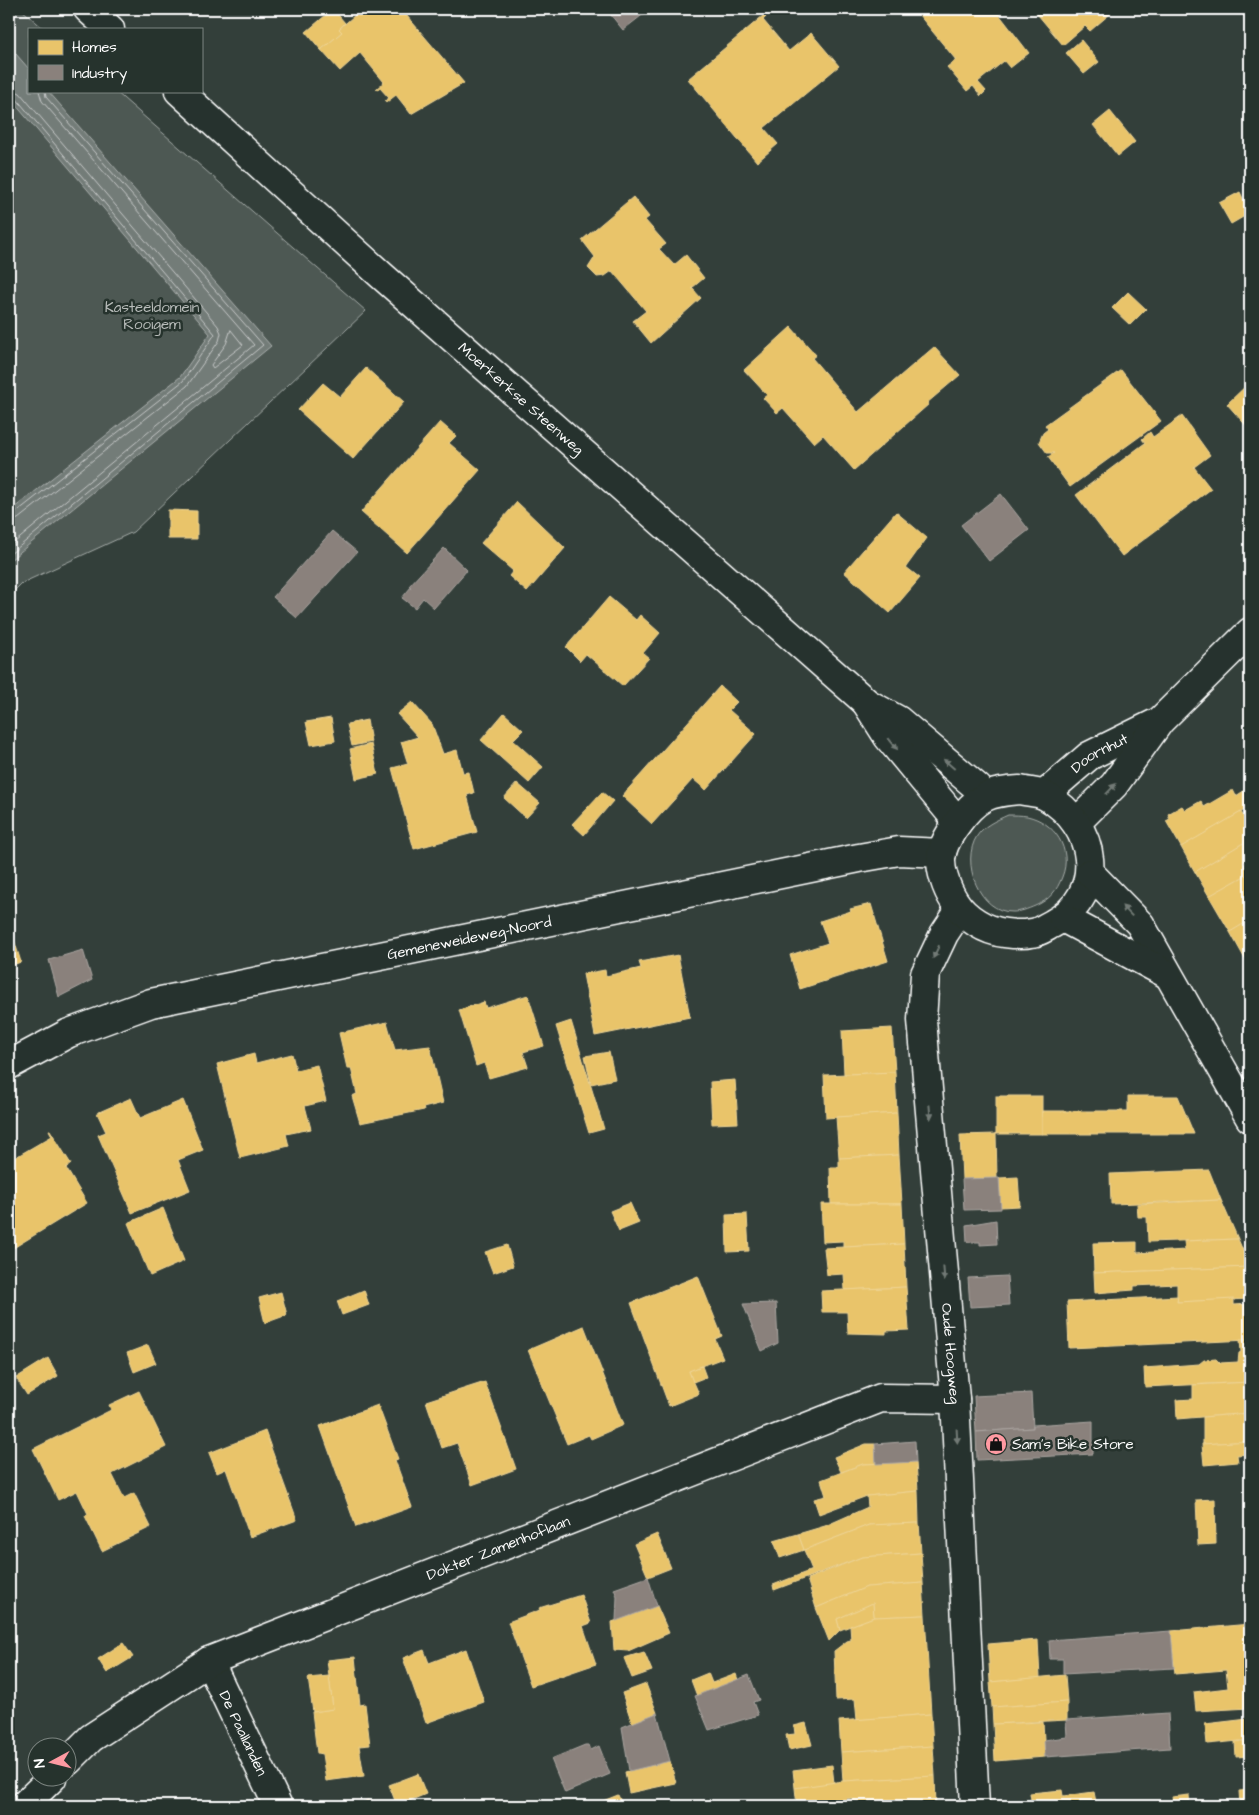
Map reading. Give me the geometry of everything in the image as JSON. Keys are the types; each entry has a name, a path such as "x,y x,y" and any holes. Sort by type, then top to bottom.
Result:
{"street":[{"path":"88,9 109,28"},
{"name":"Moerkerkse Steenweg","path":"180,92 381,276 866,703 898,720 978,788 983,798"},
{"name":"Doornhut","path":"1076,823 1114,786 1160,721 1250,632"},
{"name":"Moerkerkse Steenweg","path":"866,703 888,737 958,822"},
{"name":"Doornhut","path":"1044,795 1089,756 1160,721"},
{"path":"1020,790 1044,795 1076,823 1084,834 1089,852 1090,873 1079,900 1063,918 1033,934 995,932 977,923 960,910 945,888 942,853 958,822 971,807 983,798 1000,792 1020,790"},
{"name":"Gemeneweideweg-Noord","path":"9,1065 69,1033 151,1003 859,858 899,851 942,853"},
{"path":"1090,873 1140,924 1166,974 1219,1061 1250,1118"},
{"name":"Oude Hoogweg","path":"960,910 944,934 925,974 922,1020 955,1399 976,1806"},
{"path":"1063,918 1166,974"},
{"name":"Dokter Zamenhoflaan","path":"78,1752 91,1738 209,1661 881,1398 955,1399"},
{"name":"De Paallanden","path":"209,1661 278,1806"},
{"path":"24,1806 42,1788"}],"green space":[{"name":"Kasteeldomein Rooigem","path":"9,9 21,9 43,28 28,28 28,92 116,92 366,311 133,532 22,583 9,596"},
{"path":"1008,815 1027,816 1046,824 1059,839 1065,857 1062,877 1058,887 1052,894 1035,906 1016,912 1001,910 991,904 982,895 972,872 972,847 977,836 991,823"}],"water":[{"path":"9,46 28,68 28,92 49,92 271,346 9,561 9,512 180,377 210,334 9,97"}],"building: Homes":[{"path":"333,9 345,23 339,29 342,32 321,50 306,32"},
{"path":"362,9 401,9 464,83 411,114 396,95 387,102 385,101 389,98 380,88 376,89 384,82 360,53 340,71 321,50 342,32 339,29"},
{"path":"914,9 995,9 1029,53 1010,68 1004,61 978,82 986,91 981,96 973,86 967,91 947,67 956,60"},
{"path":"1033,9 1107,9 1111,13 1090,31 1085,26 1063,45"},
{"path":"764,15 766,17 763,20 789,51 811,33 839,66 764,128 778,144 757,162 688,79"},
{"path":"1081,40 1099,62 1084,74 1066,53"},
{"path":"1110,111 1135,142 1118,156 1093,125"},
{"path":"1240,192 1250,213 1231,224 1219,203"},
{"path":"633,197 649,217 645,220 666,244 659,249 674,265 686,255 704,278 692,288 701,298 651,343 633,321 646,311 612,271 605,276 597,277 588,268 595,257 582,240"},
{"path":"1128,292 1146,309 1130,325 1112,308"},
{"path":"791,327 816,355 812,358 858,412 934,347 960,375 854,470 823,435 814,443 783,408 777,413 763,398 767,395 744,370"},
{"path":"366,368 404,402 353,459 298,410 323,383 340,397"},
{"path":"1121,370 1161,421 1070,487 1048,457 1054,453 1047,453 1039,442 1043,433 1048,429 1045,425"},
{"path":"1250,382 1250,430 1227,404"},
{"path":"1182,416 1210,455 1194,467 1211,489 1122,556 1076,495 1145,443 1142,439 1150,432 1153,437"},
{"path":"440,422 456,436 449,443 480,470 407,553 361,512"},
{"path":"517,502 565,548 527,592 509,576 513,571 481,543"},
{"path":"168,510 197,511 197,539 168,539"},
{"path":"896,512 927,538 906,567 920,578 890,613 844,572"},
{"path":"609,597 636,620 640,615 660,633 643,653 649,658 623,686 586,654 580,661 566,647"},
{"path":"720,686 737,702 729,710 756,734 706,790 693,779 652,824 622,796"},
{"path":"412,702 432,724 443,754 457,750 463,773 469,772 474,793 467,795 477,832 414,849 392,768 408,764 401,742 418,737 397,714"},
{"path":"504,713 523,730 513,740 543,767 529,783 481,740"},
{"path":"331,718 335,741 311,745 306,722"},
{"path":"367,720 371,742 352,746 347,724"},
{"path":"371,744 378,774 356,779 350,749"},
{"path":"517,783 540,803 526,818 504,798"},
{"path":"1250,787 1250,807 1181,847 1166,821 1170,819 1168,814 1182,806 1185,810 1201,801 1204,807 1233,790 1236,796"},
{"path":"602,792 613,801 584,835 572,824"},
{"path":"1241,812 1248,823 1250,822 1250,839 1195,872 1181,847"},
{"path":"1250,839 1250,857 1243,862 1250,873 1209,896 1195,872"},
{"path":"1250,873 1250,920 1230,932 1209,896"},
{"path":"871,904 888,961 800,989 790,955 828,943 820,921 851,911 850,909"},
{"path":"1250,920 1250,968 1230,932"},
{"path":"9,924 21,962 9,966"},
{"path":"678,955 690,1017 595,1036 583,974 605,970 606,976 641,968 639,962"},
{"path":"528,995 544,1046 523,1052 528,1067 489,1078 484,1063 476,1066 459,1010 484,1002 486,1008"},
{"path":"571,1021 604,1129 589,1133 556,1026"},
{"path":"387,1022 395,1050 430,1046 443,1103 423,1108 424,1110 360,1123 352,1096 357,1094 351,1068 347,1068 339,1033"},
{"path":"892,1028 895,1072 844,1074 842,1031"},
{"path":"609,1052 615,1079 591,1084 585,1056"},
{"path":"254,1054 256,1063 292,1054 296,1070 317,1065 326,1101 305,1106 311,1129 286,1134 289,1146 240,1158 217,1064"},
{"path":"895,1072 897,1113 826,1118 824,1075"},
{"path":"735,1080 738,1123 712,1124 710,1082"},
{"path":"996,1096 1042,1096 1042,1134 996,1134"},
{"path":"1128,1096 1178,1096 1194,1134 1042,1134 1042,1111 1128,1111"},
{"path":"131,1098 140,1118 183,1100 203,1150 178,1160 190,1190 132,1213 98,1135 106,1132 97,1113"},
{"path":"897,1113 899,1155 839,1158 836,1117"},
{"path":"49,1130 71,1164 66,1168 87,1203 10,1250 9,1161 52,1136"},
{"path":"996,1134 997,1178 962,1179 960,1135"},
{"path":"899,1155 902,1204 831,1204 830,1167 839,1167 839,1158"},
{"path":"1209,1170 1221,1200 1111,1204 1110,1174"},
{"path":"1018,1177 1020,1206 1001,1207 999,1178"},
{"path":"1221,1200 1238,1239 1148,1242 1147,1217 1138,1217 1137,1204"},
{"path":"630,1203 639,1223 619,1231 610,1211"},
{"path":"821,1204 902,1204 904,1244 843,1247 843,1241 823,1242"},
{"path":"163,1208 184,1261 150,1276 128,1223"},
{"path":"747,1214 749,1251 727,1252 726,1215"},
{"path":"1238,1239 1250,1267 1094,1273 1093,1243 1137,1242 1137,1253 1185,1250 1184,1241"},
{"path":"904,1244 906,1287 845,1290 844,1274 827,1275 824,1248"},
{"path":"507,1245 513,1266 493,1273 485,1252"},
{"path":"1250,1267 1250,1299 1177,1302 1177,1284 1134,1286 1134,1290 1095,1293 1094,1273"},
{"path":"698,1276 722,1336 715,1339 723,1358 689,1371 699,1394 669,1406 631,1303"},
{"path":"906,1287 909,1330 886,1331 886,1334 848,1333 847,1312 822,1312 821,1291"},
{"path":"364,1290 369,1305 342,1315 337,1301"},
{"path":"281,1292 287,1315 265,1323 259,1298"},
{"path":"1178,1296 1177,1302 1234,1299 1234,1305 1250,1304 1250,1340 1069,1348 1067,1302"},
{"path":"584,1326 623,1425 591,1439 589,1435 567,1444 528,1350"},
{"path":"1240,1340 1250,1340 1250,1382 1145,1387 1144,1368 1199,1364 1204,1360 1216,1359 1220,1363 1238,1362 1239,1353 1241,1352"},
{"path":"148,1345 156,1363 134,1372 127,1353"},
{"path":"48,1358 58,1376 27,1395 16,1378"},
{"path":"702,1366 706,1377 693,1382 689,1371"},
{"path":"485,1382 516,1469 472,1485 457,1443 442,1448 426,1401"},
{"path":"1250,1382 1250,1413 1177,1419 1176,1400 1193,1399 1193,1385"},
{"path":"139,1391 166,1447 112,1474 124,1498 134,1493 151,1527 102,1551 85,1516 88,1514 77,1491 58,1500 33,1449 111,1410 109,1405"},
{"path":"378,1405 398,1459 395,1460 412,1507 356,1527 320,1426"},
{"path":"1250,1413 1250,1441 1203,1444 1203,1417"},
{"path":"265,1431 297,1520 250,1537 226,1469 217,1473 209,1453"},
{"path":"1250,1441 1250,1454 1237,1455 1238,1462 1204,1465 1202,1444"},
{"path":"866,1444 875,1444 876,1464 863,1464 841,1472 834,1457"},
{"path":"916,1462 918,1491 867,1496 819,1514 814,1499 826,1496 821,1480 863,1464"},
{"path":"1250,1466 1250,1488 1245,1470"},
{"path":"918,1491 919,1523 869,1525 804,1550 798,1534 825,1526 868,1507 867,1496"},
{"path":"1215,1499 1216,1544 1198,1545 1196,1500"},
{"path":"919,1523 921,1553 862,1557 774,1590 773,1585 812,1570 804,1550 869,1525"},
{"path":"657,1534 671,1568 648,1577 634,1544"},
{"path":"798,1534 804,1550 780,1558 774,1541"},
{"path":"921,1553 923,1583 867,1587 816,1608 807,1579 862,1557"},
{"path":"923,1583 925,1615 874,1617 873,1603 837,1619 840,1630 829,1641 816,1608 867,1587"},
{"path":"581,1595 591,1623 583,1626 596,1664 531,1686 508,1622 540,1610 539,1608"},
{"path":"873,1603 874,1617 840,1630 837,1619"},
{"path":"657,1606 669,1633 628,1651 614,1650 612,1622"},
{"path":"925,1615 931,1714 857,1720 855,1699 836,1700 834,1651 851,1640 850,1626 874,1617"},
{"path":"1250,1624 1250,1708 1196,1711 1194,1692 1228,1688 1226,1670 1175,1674 1171,1631"},
{"path":"1038,1640 1040,1678 990,1682 988,1644"},
{"path":"123,1643 133,1657 107,1673 98,1659"},
{"path":"466,1649 484,1702 426,1723 403,1658 424,1650 429,1663"},
{"path":"644,1652 652,1671 632,1678 624,1658"},
{"path":"355,1657 360,1705 365,1704 370,1745 359,1746 364,1776 326,1781 322,1754 317,1753 312,1712 333,1709 327,1660"},
{"path":"708,1673 712,1683 736,1674 738,1680 697,1696 691,1680"},
{"path":"1065,1675 1067,1702 992,1707 990,1682"},
{"path":"329,1676 333,1709 313,1712 308,1678"},
{"path":"646,1684 657,1713 632,1723 622,1693"},
{"path":"1067,1702 1067,1720 993,1724 992,1707"},
{"path":"1247,1708 1250,1708 1250,1740 1207,1744 1205,1724 1248,1719"},
{"path":"931,1714 933,1746 841,1752 839,1721"},
{"path":"1043,1722 1045,1757 995,1761 993,1724"},
{"path":"806,1723 812,1745 789,1750 786,1735 795,1734 794,1726"},
{"path":"1250,1740 1250,1756 1236,1757 1235,1742"},
{"path":"933,1746 935,1776 843,1781 841,1752"},
{"path":"670,1761 676,1783 629,1793 625,1772"},
{"path":"832,1765 834,1783 795,1788 793,1770"},
{"path":"418,1774 426,1794 397,1806 389,1785"},
{"path":"935,1776 936,1806 853,1806 852,1798 846,1799 846,1802 797,1806 795,1788 843,1781"},
{"path":"1062,1790 1063,1796 1094,1792 1096,1802 1120,1801 1121,1806 1032,1806 1030,1793"},
{"path":"1250,1790 1250,1806 1240,1806 1239,1791"},
{"path":"618,1795 623,1806 602,1806 603,1801"},
{"path":"1189,1795 1190,1806 1174,1806 1172,1797"},
{"path":"368,1800 371,1806 353,1806"}],"building: Industry":[{"path":"606,9 650,9 623,30"},
{"path":"1001,494 1029,530 989,561 961,525"},
{"path":"332,531 357,552 297,618 273,597"},
{"path":"444,548 467,570 434,608 423,598 415,608 402,598 411,587 409,586"},
{"path":"83,950 92,980 59,997 49,960"},
{"path":"999,1178 1001,1209 964,1210 962,1179"},
{"path":"996,1220 997,1244 980,1245 980,1242 967,1242 966,1225"},
{"path":"1007,1276 1009,1305 970,1307 968,1278"},
{"path":"776,1303 778,1343 762,1351 743,1304"},
{"path":"1031,1393 1033,1428 976,1432 974,1396"},
{"path":"1093,1421 1093,1454 977,1460 976,1432 1033,1428 1033,1425"},
{"path":"915,1441 916,1462 876,1464 875,1444"},
{"path":"648,1577 657,1606 616,1621 617,1596 614,1589"},
{"path":"1171,1631 1174,1668 1063,1674 1063,1659 1050,1659 1049,1640"},
{"path":"749,1675 759,1700 753,1702 758,1715 709,1730 695,1696"},
{"path":"657,1713 670,1761 629,1771 622,1727"},
{"path":"1168,1713 1170,1748 1045,1757 1044,1740 1067,1737 1066,1720"},
{"path":"589,1745 591,1750 599,1746 610,1774 565,1793 551,1759"}],"place":[{"name":"Sam's Bike Store","path":"996,1444"}]}
